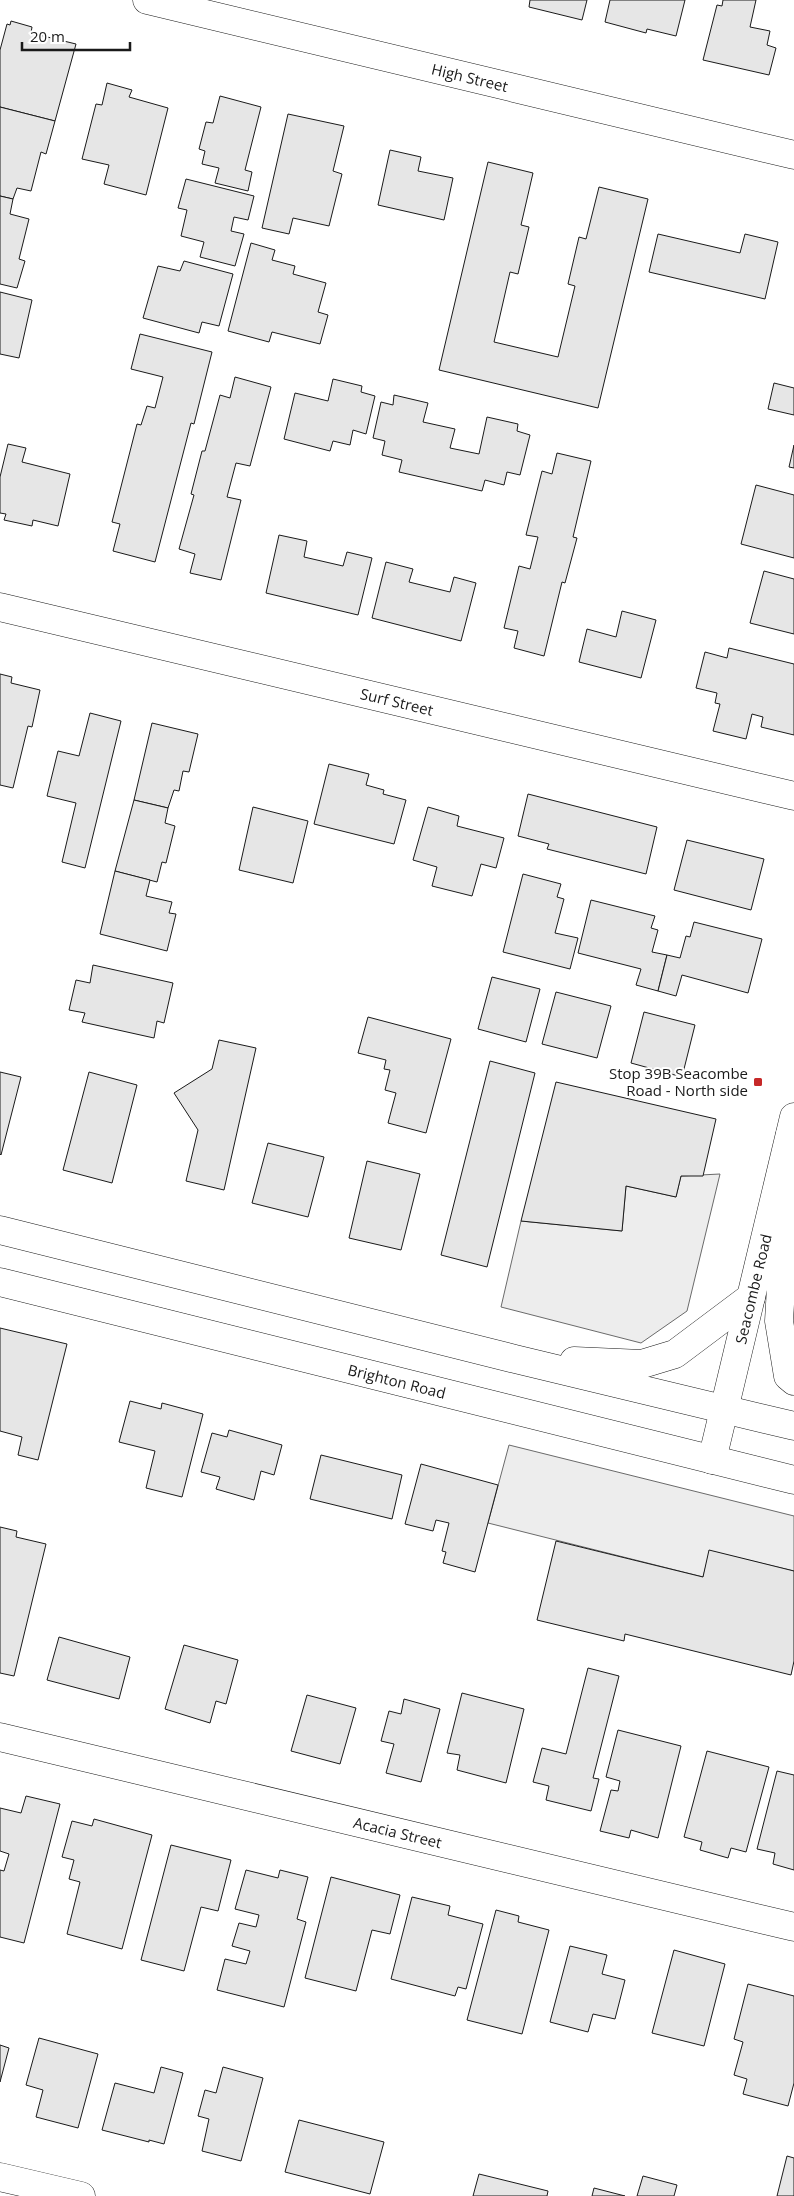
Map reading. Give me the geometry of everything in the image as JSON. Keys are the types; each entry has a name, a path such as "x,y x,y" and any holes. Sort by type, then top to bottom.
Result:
{"main road":[{"name":"High Street","path":"146,0 794,155"},
{"name":"Surf Street","path":"0,607 794,796"},
{"name":"Seacombe Road","path":"712,1460 792,1126"},
{"path":"792,1126 779,1321 788,1376 794,1381"},
{"path":"0,1230 515,1359 794,1426"},
{"name":"Brighton Road","path":"0,1282 530,1412 794,1480"},
{"path":"515,1359 642,1364 675,1354 751,1297"},
{"name":"Acacia Street","path":"0,1737 794,1927"},
{"path":"0,2177 81,2196"}],"shaded area":[{"path":"720,1174 687,1311 641,1343 501,1307 521,1221 622,1231 626,1186 676,1197 681,1176"},
{"path":"509,1445 794,1516 794,1571 710,1551 703,1577 488,1523"}],"building":[{"path":"530,0 587,0 582,20 529,7"},
{"path":"610,0 685,0 676,36 647,29 646,33 605,22"},
{"path":"723,0 756,0 750,27 770,31 767,45 776,48 769,75 703,60 717,5 722,6"},
{"path":"11,21 32,27 31,33 76,44 55,121 0,107 0,50 7,24 10,25"},
{"path":"107,83 132,90 129,97 168,108 146,195 104,184 109,165 82,159 96,104 102,105"},
{"path":"220,96 261,107 245,170 252,172 248,191 215,183 219,168 202,164 205,151 199,149 206,122 213,123"},
{"path":"0,107 55,121 46,154 41,152 31,191 17,188 13,199 0,196"},
{"path":"288,114 344,126 333,171 342,174 329,226 293,218 289,234 262,228"},
{"path":"390,150 421,157 418,171 453,178 444,220 378,205"},
{"path":"488,162 533,173 521,225 529,227 518,274 510,272 494,342 558,357 575,286 568,284 579,237 586,239 599,187 648,199 598,408 439,370"},
{"path":"186,179 254,196 248,220 234,217 231,231 244,234 235,266 200,257 204,242 181,236 187,210 178,208"},
{"path":"0,196 13,199 10,214 29,219 19,259 25,261 17,288 0,284"},
{"path":"658,234 740,253 745,234 778,242 765,299 649,272"},
{"path":"251,243 275,250 272,260 295,266 293,274 326,283 318,312 328,315 320,344 272,332 269,342 228,331"},
{"path":"184,261 233,274 219,326 202,322 199,333 143,318 158,266 180,271"},
{"path":"0,292 32,300 19,358 0,354"},
{"path":"140,334 212,352 194,424 191,423 155,562 113,551 120,524 112,522 137,424 141,425 147,406 155,408 163,377 131,369"},
{"path":"235,377 271,387 250,466 236,463 227,497 241,500 221,580 190,573 195,554 179,549 194,495 191,494 202,451 205,451 220,395 230,398"},
{"path":"333,379 362,386 361,392 375,396 366,434 353,430 350,445 333,441 330,451 284,439 295,393 328,401"},
{"path":"774,383 794,388 794,415 768,409"},
{"path":"394,395 428,403 423,422 455,429 450,448 479,454 487,417 518,424 517,431 530,435 520,475 507,472 504,485 485,480 482,491 399,472 402,460 382,455 385,441 373,438 381,402 393,405"},
{"path":"8,444 26,448 22,462 70,474 58,526 33,520 32,526 4,520 6,514 0,513 0,477"},
{"path":"794,445 794,468 789,467"},
{"path":"557,453 591,461 573,537 577,538 565,583 562,582 544,656 514,648 518,631 504,628 519,566 530,569 538,537 526,535 542,471 552,474"},
{"path":"756,485 794,495 794,558 741,544"},
{"path":"279,535 307,541 304,557 343,566 347,552 372,558 358,615 266,593"},
{"path":"386,562 413,569 409,582 450,592 454,577 476,583 461,641 372,618"},
{"path":"764,571 794,579 794,634 750,623"},
{"path":"622,611 656,620 641,678 579,662 587,629 616,637"},
{"path":"729,648 794,664 794,735 761,727 763,717 752,714 746,739 713,731 720,704 715,703 717,693 696,688 705,652 727,658"},
{"path":"0,674 12,677 11,683 40,690 32,727 28,726 13,788 0,785"},
{"path":"90,713 121,721 85,868 62,862 76,803 47,796 58,751 79,756"},
{"path":"152,723 198,734 189,772 183,771 179,791 174,790 168,808 134,800"},
{"path":"329,764 369,774 366,785 384,790 383,794 406,800 394,844 314,824"},
{"path":"528,794 657,827 646,874 547,849 549,844 518,836"},
{"path":"134,800 168,808 165,823 175,826 166,863 162,862 157,882 115,871"},
{"path":"253,807 308,821 293,883 239,870"},
{"path":"428,807 459,816 457,826 504,838 496,868 481,864 472,896 432,886 437,867 413,860"},
{"path":"687,840 764,859 751,910 674,890"},
{"path":"115,871 150,880 146,896 172,902 169,913 176,914 167,951 100,934"},
{"path":"523,874 561,884 557,897 564,899 555,933 578,938 570,969 503,952"},
{"path":"591,900 655,916 651,928 658,930 652,952 667,955 658,991 636,985 641,969 578,953"},
{"path":"694,922 762,939 748,993 682,975 676,996 658,991 667,955 680,958 686,936 690,937"},
{"path":"93,965 173,983 164,1023 157,1021 154,1038 82,1022 85,1013 69,1010 76,980 90,983"},
{"path":"492,977 540,989 526,1042 478,1029"},
{"path":"556,992 611,1006 597,1058 542,1044"},
{"path":"644,1012 695,1025 682,1077 631,1063"},
{"path":"368,1017 451,1039 426,1133 388,1123 396,1093 385,1090 390,1070 384,1069 386,1060 358,1053"},
{"path":"219,1040 256,1048 224,1190 186,1181 198,1130 174,1093 212,1069"},
{"path":"490,1061 535,1073 487,1267 441,1255"},
{"path":"0,1072 21,1077 1,1155 0,1154"},
{"path":"89,1072 137,1085 112,1183 63,1170"},
{"path":"556,1082 716,1119 703,1176 681,1176 676,1197 626,1186 622,1231 521,1221"},
{"path":"268,1143 324,1157 308,1217 252,1203"},
{"path":"367,1161 420,1174 401,1250 349,1238"},
{"path":"0,1328 67,1344 38,1460 18,1455 22,1437 0,1431"},
{"path":"130,1401 161,1409 162,1403 203,1414 182,1497 146,1488 155,1451 119,1442"},
{"path":"229,1430 282,1445 274,1475 261,1471 254,1500 216,1489 220,1477 201,1472 212,1433 227,1437"},
{"path":"321,1455 402,1475 392,1519 310,1499"},
{"path":"421,1464 498,1485 475,1572 443,1563 446,1552 442,1551 449,1523 436,1520 433,1531 405,1524"},
{"path":"0,1527 17,1531 16,1537 46,1544 14,1676 0,1673"},
{"path":"556,1541 703,1577 709,1550 794,1571 794,1661 791,1675 625,1634 624,1641 537,1620"},
{"path":"59,1637 130,1657 119,1699 47,1680"},
{"path":"184,1645 238,1660 226,1704 216,1701 210,1723 165,1709"},
{"path":"588,1668 619,1676 593,1778 599,1779 591,1811 546,1800 549,1786 533,1782 542,1748 566,1754"},
{"path":"462,1693 524,1709 506,1783 457,1770 460,1755 447,1753"},
{"path":"307,1695 356,1708 340,1764 291,1751"},
{"path":"404,1699 440,1709 421,1782 386,1773 394,1744 381,1741 389,1711 401,1714"},
{"path":"618,1730 681,1746 658,1838 631,1830 629,1838 600,1831 611,1790 618,1791 620,1781 606,1777"},
{"path":"707,1751 769,1767 746,1852 731,1848 728,1858 700,1850 702,1842 684,1837"},
{"path":"777,1771 794,1775 794,1870 773,1864 775,1853 757,1849"},
{"path":"26,1796 60,1804 24,1943 0,1937 0,1870 4,1871 9,1854 0,1851 0,1808 21,1813"},
{"path":"94,1819 152,1835 122,1949 67,1934 80,1882 69,1879 74,1860 62,1857 72,1821 92,1826"},
{"path":"171,1845 231,1860 218,1911 201,1907 184,1971 141,1960"},
{"path":"246,1870 278,1878 280,1870 308,1877 297,1919 306,1922 284,2007 217,1990 225,1959 246,1964 250,1951 232,1946 239,1923 256,1927 259,1915 235,1909"},
{"path":"331,1877 400,1895 390,1934 372,1930 356,1991 305,1978"},
{"path":"412,1897 450,1906 448,1915 483,1924 466,1989 458,1987 455,1996 391,1979"},
{"path":"496,1910 519,1916 518,1922 549,1930 522,2034 467,2020"},
{"path":"570,1946 607,1955 602,1974 625,1980 615,2019 593,2014 588,2032 550,2022"},
{"path":"674,1950 725,1964 704,2046 652,2033"},
{"path":"748,1984 794,1996 794,2083 788,2106 743,2094 747,2079 734,2075 743,2042 734,2039"},
{"path":"39,2038 98,2054 78,2128 36,2117 43,2090 26,2085"},
{"path":"0,2045 9,2048 0,2082"},
{"path":"161,2067 183,2073 164,2144 102,2130 115,2083 154,2093"},
{"path":"223,2067 263,2078 241,2161 202,2151 209,2119 198,2116 205,2090 216,2093"},
{"path":"299,2120 384,2142 370,2194 285,2172"},
{"path":"787,2156 794,2158 794,2196 777,2196"},
{"path":"479,2174 548,2191 547,2196 473,2196"},
{"path":"643,2176 677,2185 674,2196 637,2196"},
{"path":"594,2188 625,2196 592,2196"}],"place":[{"name":"Stop 39B Seacombe Road - North side","path":"758,1082"}]}
